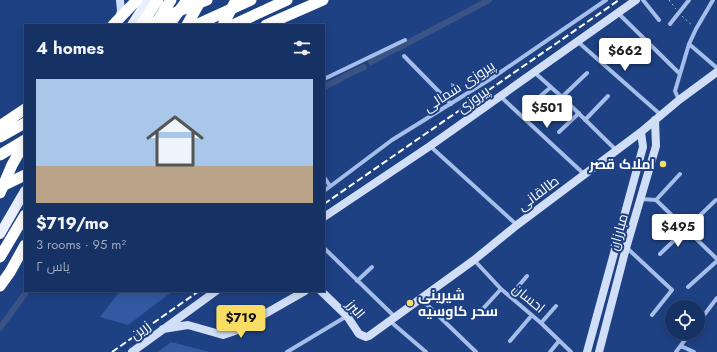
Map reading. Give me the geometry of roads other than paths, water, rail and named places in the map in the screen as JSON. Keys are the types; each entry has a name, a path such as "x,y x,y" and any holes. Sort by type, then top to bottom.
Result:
{"highway":[{"path":"116,22 138,0"},
{"path":"143,24 158,0"},
{"path":"156,24 171,0"},
{"path":"171,24 187,0"},
{"path":"188,24 201,0"},
{"path":"151,24 207,0"},
{"path":"224,24 236,0"},
{"path":"198,24 251,0"},
{"path":"268,24 323,0"},
{"path":"235,24 284,1"},
{"path":"0,126 24,110"},
{"path":"0,137 24,123"},
{"path":"0,155 24,142"},
{"path":"0,193 12,165 24,143"},
{"path":"0,187 24,175"},
{"path":"0,257 24,217"},
{"path":"10,272 24,247"},
{"path":"0,286 24,256"}],"main road":[{"path":"133,24 148,0"},
{"path":"0,234 24,193"}],"street":[{"path":"116,22 121,10 120,0"},
{"name":"پیروزی شمالی","path":"325,190 392,140 492,78 606,0"},
{"name":"پیروزی","path":"325,216 430,146 636,0"},
{"path":"643,0 659,20"},
{"path":"670,24 689,0"},
{"path":"678,100 675,91 689,44 713,0"},
{"path":"618,13 680,74"},
{"path":"325,79 405,40"},
{"path":"577,41 658,117"},
{"path":"689,44 717,68"},
{"path":"404,56 451,104"},
{"path":"534,72 579,113 616,150"},
{"name":"طالقانی","path":"373,334 474,260 517,225 641,132 678,100 717,72"},
{"path":"562,97 587,73"},
{"path":"531,104 551,87"},
{"path":"500,96 584,174"},
{"path":"585,120 608,96"},
{"path":"559,132 579,113"},
{"name":"مبارزان","path":"599,352 626,248 656,146 658,117"},
{"name":"مبارزان","path":"587,352 643,147 641,132"},
{"path":"430,146 517,225"},
{"path":"643,147 656,146"},
{"path":"656,200 680,174"},
{"path":"325,178 330,186"},
{"path":"641,199 656,200 717,260 688,286"},
{"path":"660,254 716,200"},
{"path":"626,248 672,290 652,315"},
{"path":"325,249 426,352"},
{"name":"احسان","path":"474,260 501,289 541,323 571,352"},
{"path":"358,281 372,267"},
{"path":"510,296 527,276"},
{"path":"480,312 501,289"},
{"path":"163,329 215,292"},
{"path":"163,329 188,325 223,335 234,331 303,292"},
{"name":"البرز","path":"321,292 347,316 359,334 366,337 373,334"},
{"path":"705,314 717,298"},
{"path":"421,299 476,352"},
{"path":"541,323 556,306"},
{"path":"510,341 532,315"},
{"path":"287,352 347,316"},
{"name":"زرین","path":"132,352 163,329"},
{"path":"676,352 685,340"},
{"path":"550,352 559,341"},
{"path":"680,346 694,352"}],"waterway":[{"path":"398,48 489,0"},
{"path":"371,62 395,49"},
{"path":"345,76 364,67"},
{"path":"325,86 342,78"},
{"path":"0,328 26,292"}],"railway":[{"path":"325,203 619,0"},
{"path":"112,352 198,292"}],"place":[{"name":"املاک قصر","path":"663,164"},
{"name":"شیرینی سحر کاوسیه","path":"410,303"}]}
